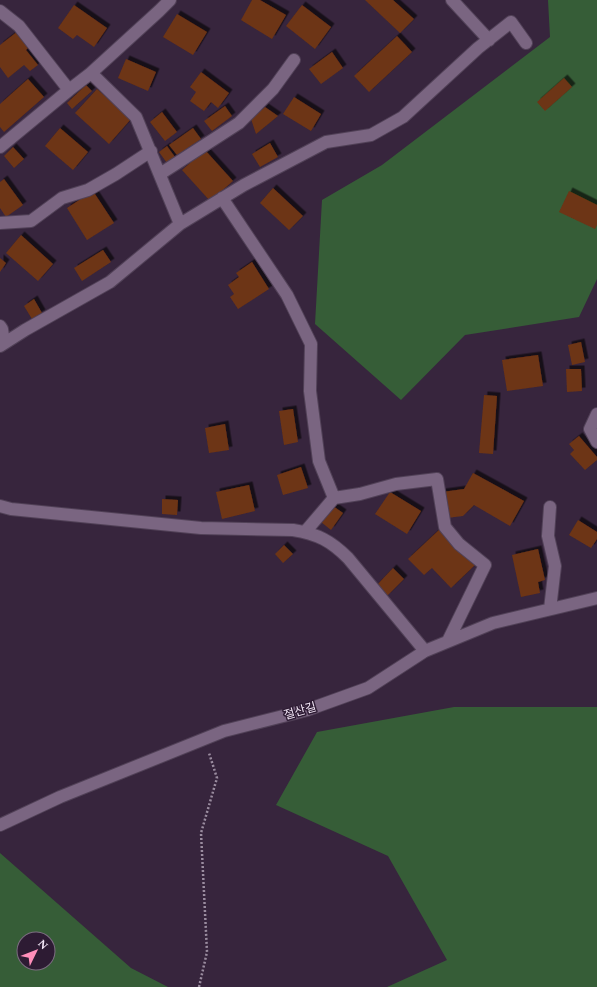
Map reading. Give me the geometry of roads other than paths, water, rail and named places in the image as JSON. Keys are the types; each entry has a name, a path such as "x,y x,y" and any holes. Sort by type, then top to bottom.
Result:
{"street":[{"path":"0,147 91,73 159,12 170,0"},
{"path":"452,0 489,40"},
{"path":"0,11 19,26 69,90"},
{"path":"2,345 25,330 110,282 180,224 244,185 326,142 371,135 403,117 511,22 526,43"},
{"path":"160,174 239,123 273,89 294,60"},
{"path":"91,73 136,117 180,224"},
{"path":"0,222 30,221 62,198 88,190 151,151"},
{"path":"222,198 287,295 311,344 310,391 319,461 334,498"},
{"path":"0,326 2,329 2,345"},
{"path":"597,414 590,429 597,442"},
{"path":"305,532 334,498 360,494 396,484 437,479 445,526 460,544 485,565 448,641"},
{"path":"0,506 11,509 201,528 293,530 305,532 322,538 336,546 348,558 425,651"},
{"path":"550,507 548,536 555,566 550,610"},
{"name":"절산길","path":"0,825 60,797 205,739 224,732 307,710 368,688 425,651 493,623 597,598"}]}
